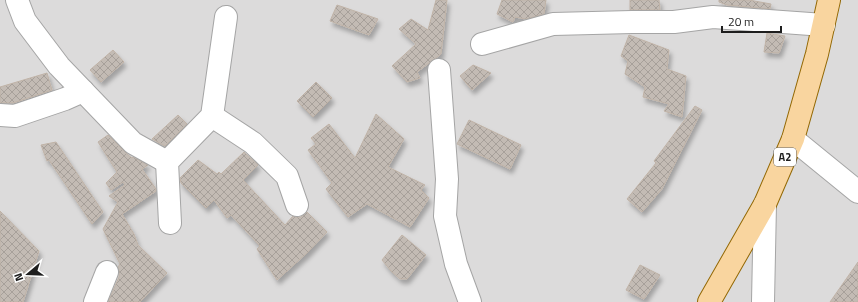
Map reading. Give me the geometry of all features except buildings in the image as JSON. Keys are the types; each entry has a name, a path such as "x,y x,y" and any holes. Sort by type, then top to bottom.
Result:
{"main road":[{"name":"A2","path":"709,302 765,204 793,139 817,54 829,0"}],"street":[{"path":"17,0 25,21 59,66 133,143 167,162"},
{"path":"482,44 553,24 674,22 713,16 824,25"},
{"path":"170,223 167,162 212,116 226,17"},
{"path":"439,70 447,179 445,216 456,264 470,302"},
{"path":"0,115 15,116 83,91"},
{"path":"212,116 253,143 287,176 297,205"},
{"path":"793,139 858,192"},
{"path":"763,302 765,204"},
{"path":"95,302 107,272"}],"shaded area":[{"path":"0,0 858,0 858,302 0,302"}]}
